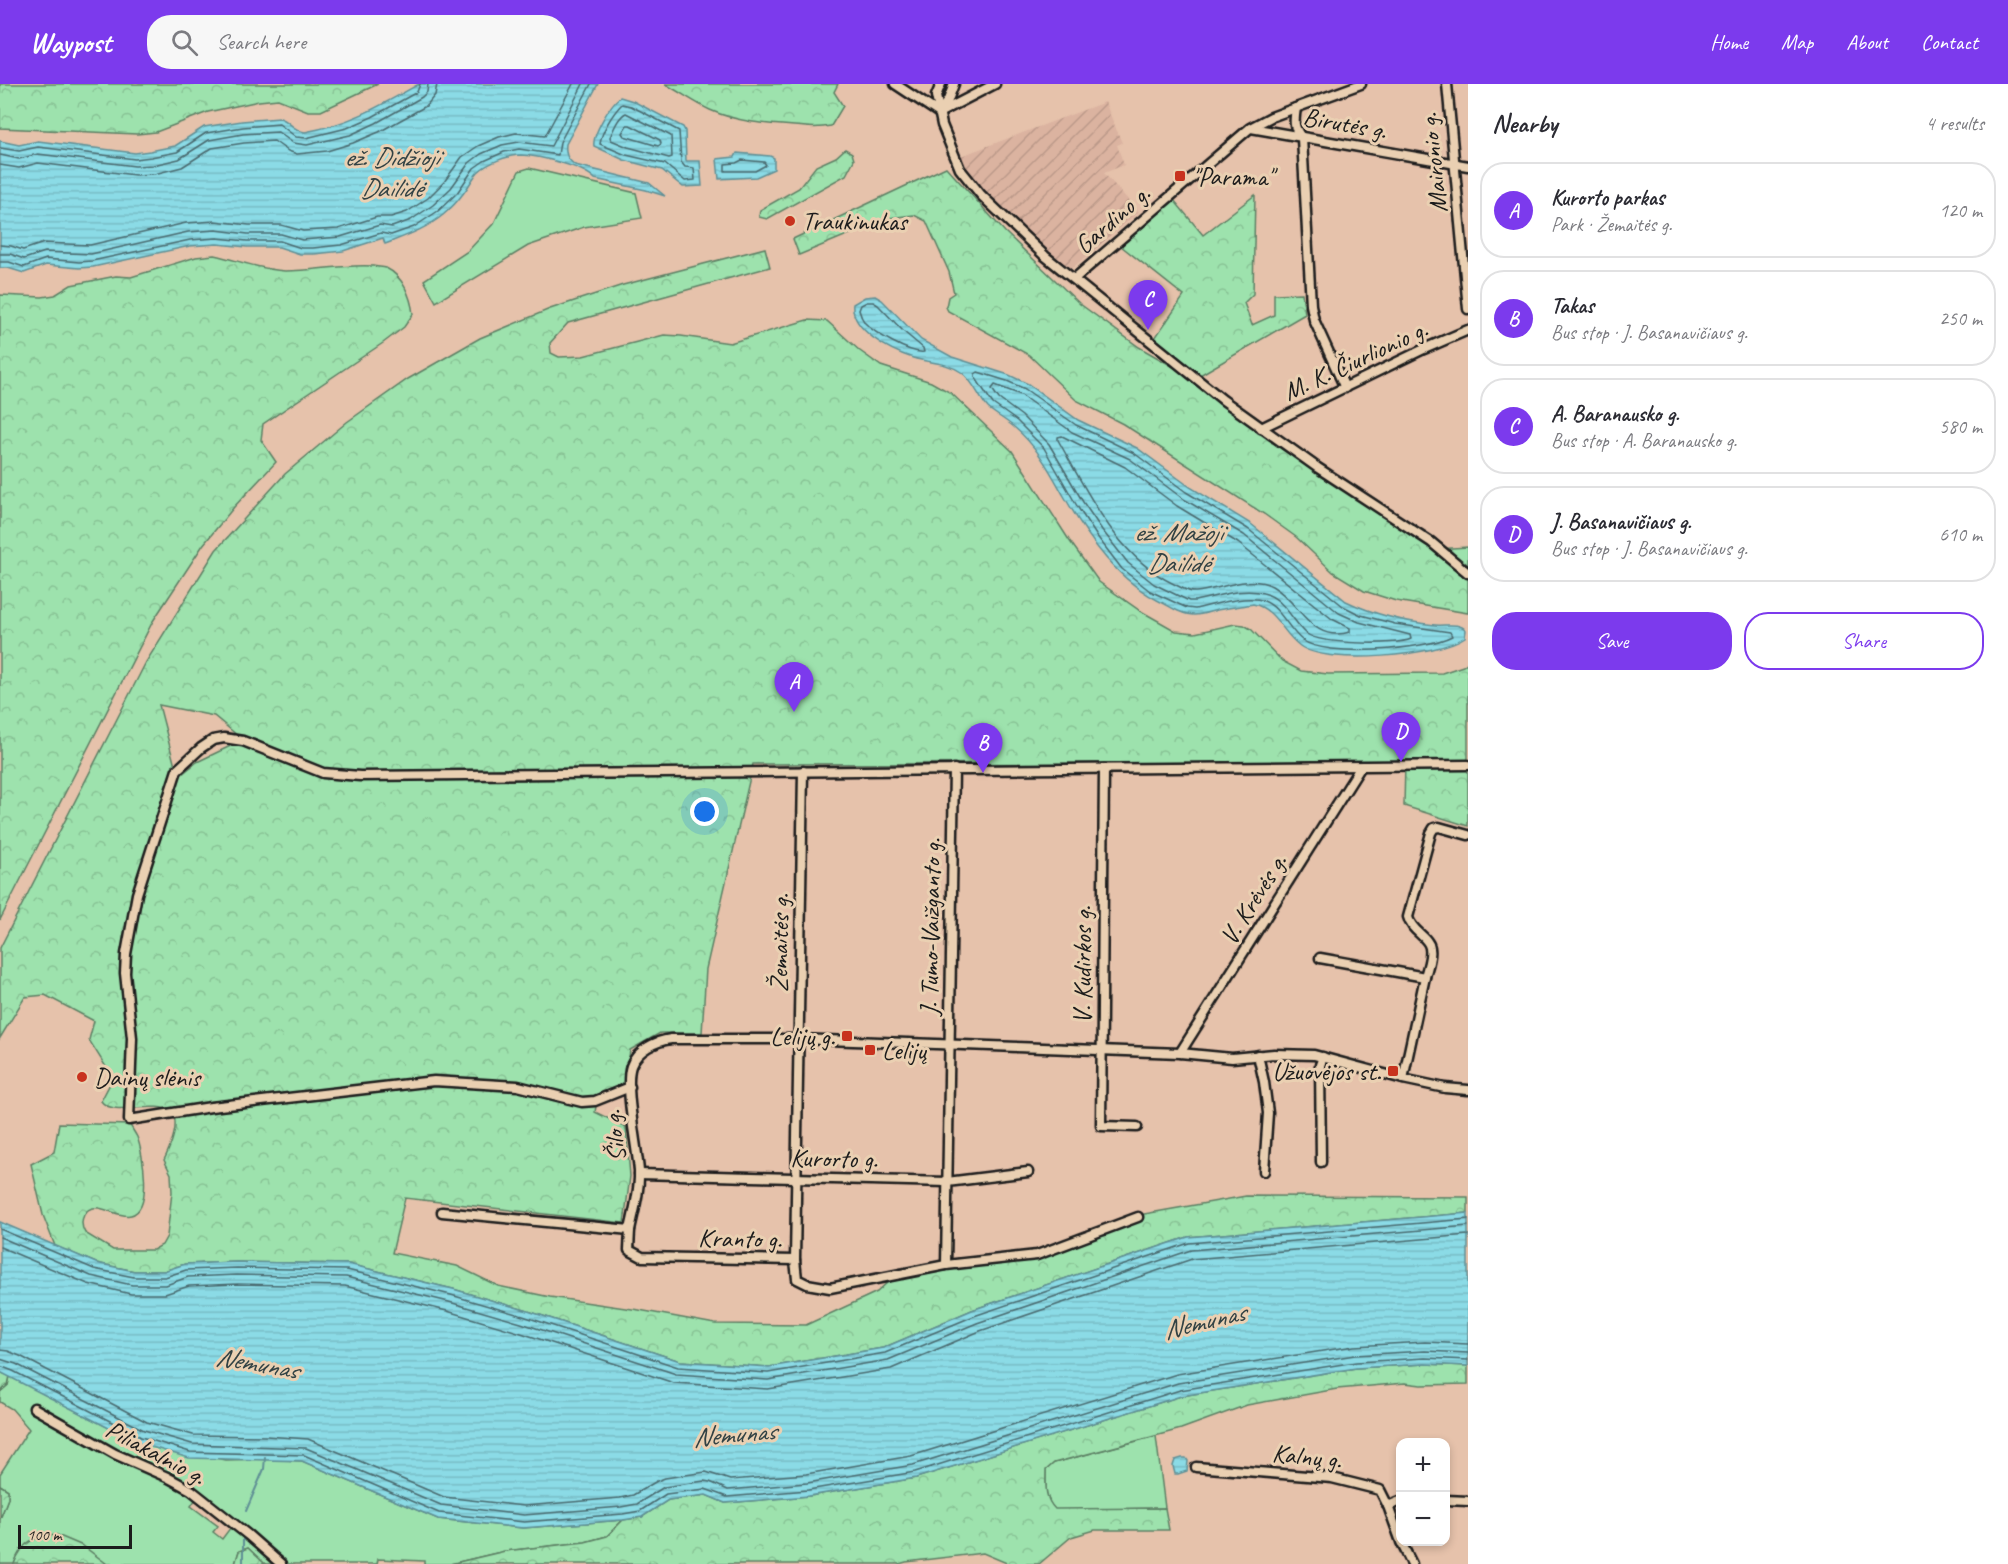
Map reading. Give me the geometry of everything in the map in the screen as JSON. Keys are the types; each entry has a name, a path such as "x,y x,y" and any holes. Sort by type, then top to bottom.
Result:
{"street":[{"path":"895,84 939,113"},
{"path":"940,84 936,96 939,113 946,138 960,169 969,181 1045,256 1223,400 1318,468 1431,542 1468,573"},
{"path":"939,113 948,100 954,84"},
{"path":"939,113 995,84"},
{"name":"Gardino g.","path":"1074,279 1250,128 1361,84"},
{"name":"Maironio g.","path":"1447,84 1468,309"},
{"path":"1296,108 1294,124 1302,138 1311,305 1314,320 1345,388"},
{"name":"Birutės g.","path":"1250,128 1468,166"},
{"name":"M. K. Čiurlionio g.","path":"1261,428 1468,330"},
{"path":"630,1087 595,1101 582,1102 554,1097 518,1086 434,1082 211,1107 129,1120 132,1038 125,973 126,954 137,894 177,770 201,748 213,740 224,738 243,741 323,773 360,776 954,769 1360,768 1468,765"},
{"name":"V. Krėvės g.","path":"1180,1053 1360,768"},
{"name":"J. Tumo-Vaižganto g.","path":"946,1265 954,769"},
{"name":"V. Kudirkos g.","path":"1104,769 1101,1126 1137,1127"},
{"name":"Žemaitės g.","path":"795,1260 803,771"},
{"path":"1402,1079 1431,949 1429,943 1412,928 1408,917 1431,832 1434,828 1439,827 1468,835"},
{"path":"1320,958 1425,976"},
{"name":"Šilo g.","path":"630,1230 639,1174 630,1087 631,1067 637,1054 661,1040 671,1039 798,1039"},
{"path":"798,1039 1180,1053 1232,1058 1314,1054 1402,1079 1444,1088 1468,1090"},
{"path":"1258,1055 1268,1113 1264,1171"},
{"path":"1321,1162 1320,1065 1323,1057"},
{"name":"Kurorto g.","path":"639,1174 947,1182 1028,1172"},
{"path":"442,1212 630,1230"},
{"name":"Kranto g.","path":"630,1230 630,1250 642,1257 795,1260 797,1279 807,1284 830,1288 946,1265 1037,1255 1138,1217"},
{"name":"Piliakalnio g.","path":"34,1408 115,1454 191,1490 281,1564"},
{"name":"Kalnų g.","path":"1196,1467 1332,1478 1380,1490 1388,1506"},
{"path":"1450,1500 1468,1501"},
{"path":"1396,1503 1388,1506 1396,1527"},
{"path":"1404,1546 1412,1564"}],"shaded area":[{"path":"1105,102 1122,143 1117,145 1124,165 1104,173 1139,212 1071,269 1028,234 976,183 966,170 961,156"}],"green space":[{"path":"0,84 378,84 321,111 308,111 278,99 259,101 208,112 156,132 137,134 0,128"},
{"path":"665,84 838,84 834,92 843,106 831,126 812,128 762,123 741,120 710,110"},
{"path":"845,149 852,153 854,160 846,175 767,219 759,217 760,210 799,188 816,166 836,157"},
{"path":"946,167 1005,232 1080,304 1139,347 1179,370 1261,433 1436,549 1468,547 1468,613 1396,601 1364,591 1333,572 1296,537 1264,514 1123,424 1076,400 1029,355 948,311 946,307 948,297 954,293 949,272 926,221 914,215 888,218 799,255 793,239"},
{"path":"529,168 636,193 642,218 584,227 528,246 436,302 424,280 468,251 494,223 519,171"},
{"path":"1255,195 1253,294 1244,303 1252,325 1274,315 1274,294 1302,293 1305,314 1200,375 1155,338 1184,296 1121,246 1174,200 1203,235"},
{"path":"765,248 770,267 568,323 550,343 551,353 559,357 583,356 664,335 730,343 807,320 827,321 860,351 881,366 931,382 951,393 1012,451 1099,582 1139,610 1176,631 1195,633 1235,624 1244,625 1251,629 1282,661 1301,671 1328,674 1442,673 1468,662 1468,826 1404,806 1405,763 753,764 706,969 702,1033 660,1033 630,1050 625,1086 597,1101 595,1112 626,1127 630,1176 624,1223 405,1198 392,1253 457,1266 498,1286 550,1297 715,1324 806,1325 877,1292 888,1282 1037,1252 1133,1216 1246,1196 1468,1197 1468,1213 1188,1237 972,1310 883,1348 769,1367 680,1361 525,1310 453,1289 348,1264 237,1262 185,1264 164,1271 135,1271 96,1263 55,1246 43,1215 31,1164 54,1152 59,1123 130,1125 139,1144 144,1167 144,1192 138,1211 125,1215 99,1208 88,1210 82,1220 85,1233 113,1250 153,1250 162,1245 167,1236 172,1192 171,1174 164,1160 174,1134 174,1118 167,1110 155,1107 124,1109 110,1107 101,1101 113,1078 89,1040 94,1021 45,995 25,997 0,1038 0,948 146,662 216,550 285,474 347,422 408,379 480,338 550,309 623,285","holes":["159,705 214,716 243,740 197,762 182,774 176,770"]},
{"path":"214,255 258,267 285,271 351,266 386,268 397,276 405,288 413,314 404,327 383,343 263,424 261,440 276,462 234,507 203,545 153,621 0,920 0,295 42,297 55,295 71,285 116,276 131,277 196,257"},
{"path":"1425,1364 1468,1366 1468,1384 1405,1383 1337,1389 1247,1405 1181,1429 1054,1463 1046,1470 1046,1486 1047,1496 1055,1509 1165,1508 1169,1530 1095,1530 1071,1537 1039,1564 1009,1564 983,1553 899,1564 450,1564 505,1551 585,1542 607,1536 623,1520 642,1517 668,1500 706,1495 725,1503 809,1496 916,1478 1181,1396 1356,1368"},
{"path":"0,1372 10,1376 8,1385 0,1392"},
{"path":"10,1376 138,1443 226,1460 302,1461 438,1519 523,1528 623,1520 607,1536 585,1542 505,1551 450,1564 424,1564 424,1561 378,1559 377,1564 265,1564 248,1548 239,1551 235,1564 107,1564 21,1549 14,1564 0,1564 0,1519 8,1498 8,1490 0,1485 0,1474 29,1429 12,1409 0,1402 0,1392 8,1385","holes":["195,1500 231,1527 222,1539 213,1532 218,1526 191,1506"]},
{"path":"1156,1436 1165,1508 1055,1510 1051,1505 1046,1491 1046,1470 1054,1463"},
{"path":"0,1485 8,1490 8,1498 0,1519"},
{"path":"57,1535 83,1546 107,1564 14,1564 21,1550 30,1541"},
{"path":"248,1548 265,1564 235,1564 239,1551"}],"water":[{"name":"ež. Didžioji Dailidė","path":"419,84 598,84 566,144 568,158 575,165 649,183 665,196 595,179 581,170 560,162 516,155 498,160 482,169 456,203 436,220 415,232 385,244 383,238 343,251 300,254 279,247 217,244 190,246 93,267 46,265 24,273 0,268 0,141 19,145 38,141 135,153 175,146 204,127 242,121 280,118 297,130 305,132 351,119"},
{"path":"620,97 633,101 683,127 686,161 700,161 702,186 683,187 662,170 624,160 594,146 603,120"},
{"path":"737,153 770,156 774,158 774,169 756,177 719,179 717,159 735,157"},
{"name":"ež. Mažoji Dailidė","path":"875,296 882,300 921,340 952,357 1009,375 1028,384 1078,420 1137,448 1190,487 1251,524 1346,601 1378,614 1401,620 1460,626 1466,630 1465,637 1451,644 1408,653 1357,657 1333,656 1300,646 1268,611 1253,604 1190,615 1175,610 1148,595 1119,572 1106,558 1084,528 1036,451 1022,434 988,408 973,384 961,372 950,366 913,358 894,350 865,331 854,313 853,304 865,297"},
{"name":"Nemunas","path":"1468,1213 1468,1366 1425,1364 1356,1368 1181,1396 916,1478 809,1496 725,1503 706,1495 668,1500 642,1517 623,1520 523,1528 438,1519 302,1461 189,1458 138,1443 0,1372 0,1222 96,1263 134,1271 164,1271 185,1264 237,1262 348,1264 453,1289 525,1310 680,1361 769,1367 883,1348 972,1310 1188,1237"},
{"path":"1182,1458 1188,1461 1187,1471 1175,1474 1173,1466 1175,1460"}],"waterway":[{"path":"246,1511 264,1469 265,1457"},
{"path":"243,1538 243,1564"}],"place":[{"name":"\"Parama\"","path":"1180,176"},
{"name":"Traukinukas","path":"790,221"},
{"name":"A. Baranausko g.","path":"1148,330"},
{"name":"Kurorto parkas","path":"794,712"},
{"name":"J. Basanavičiaus g.","path":"1401,762"},
{"name":"Takas","path":"983,773"},
{"name":"Lelijų g.","path":"847,1036"},
{"name":"Lelijų","path":"870,1050"},
{"name":"Užuovėjos st.","path":"1393,1071"},
{"name":"Dainų slėnis","path":"82,1077"}]}
